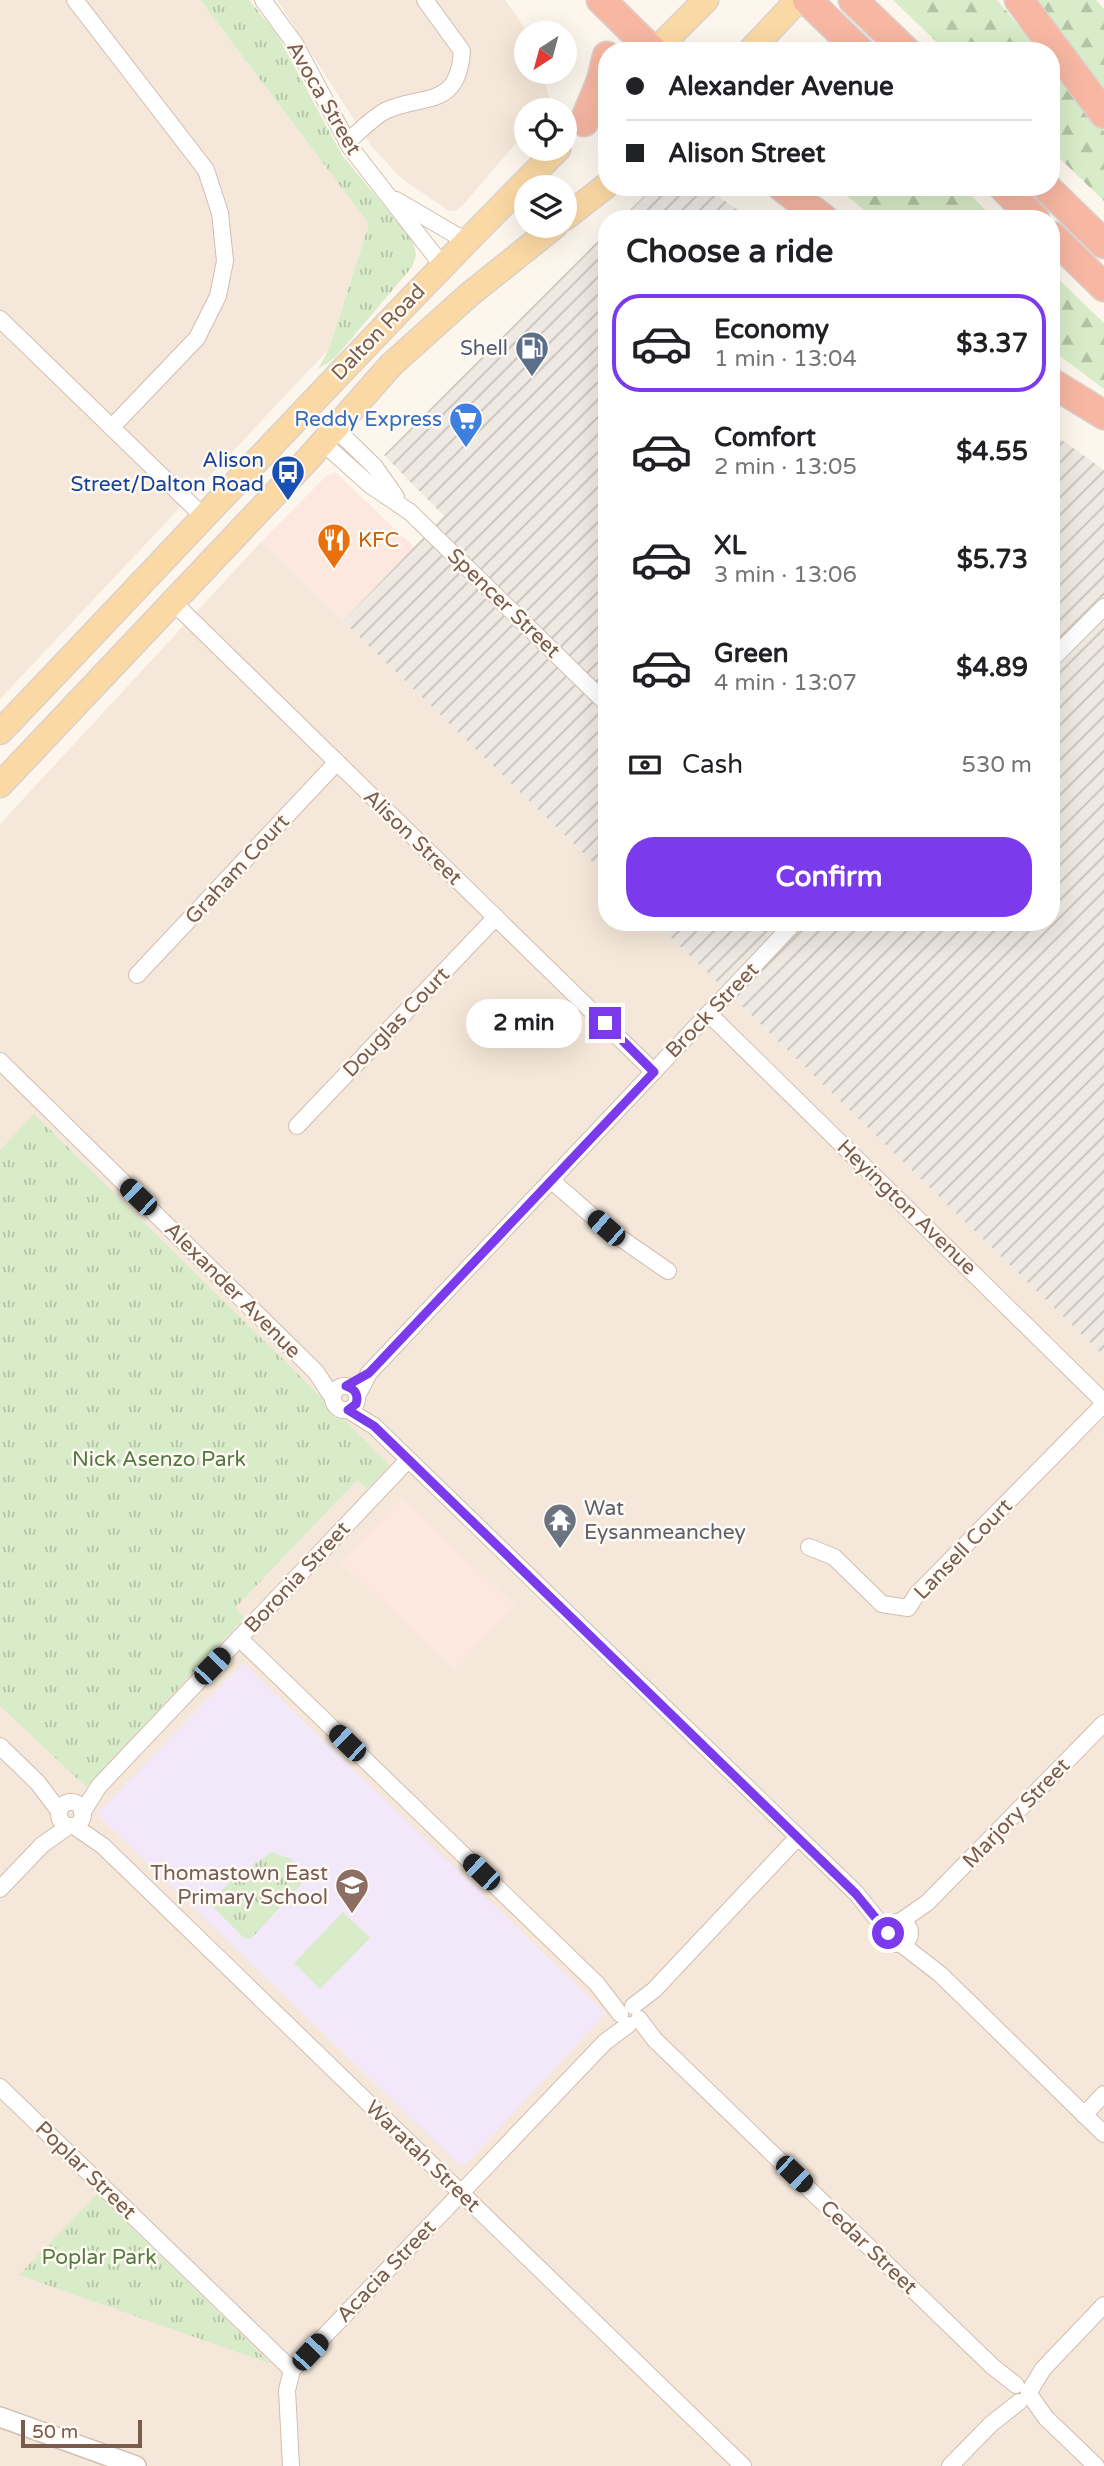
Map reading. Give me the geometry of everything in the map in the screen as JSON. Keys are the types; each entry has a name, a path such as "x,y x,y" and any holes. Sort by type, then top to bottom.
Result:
{"highway":[{"path":"807,0 851,42"},
{"path":"854,0 897,42"},
{"path":"1019,0 1050,42"},
{"path":"610,9 645,42"},
{"path":"609,42 610,9"},
{"path":"1060,55 1104,114"},
{"path":"577,128 598,87"},
{"path":"795,196 813,210"},
{"path":"1012,196 1025,210"},
{"path":"1055,196 1104,244"},
{"path":"1060,244 1104,287"},
{"path":"1060,388 1104,415"}],"main road":[{"path":"663,42 706,0"},
{"path":"758,42 798,0"},
{"path":"577,130 598,108"},
{"name":"Dalton Road","path":"0,732 442,265 546,161"},
{"path":"577,209 598,192"},
{"name":"Dalton Road","path":"0,785 391,365 471,294 540,238"},
{"name":"Spencer Street","path":"304,412 328,435"}],"street":[{"path":"75,0 206,170 220,213 225,261 218,296 197,338 112,427"},
{"name":"Avoca Street","path":"263,0 295,44 346,142 388,194 424,246 442,265"},
{"path":"346,142 385,112 441,95 459,75 462,51 425,0"},
{"name":"Avoca Street","path":"388,194 466,241"},
{"path":"0,319 205,518"},
{"name":"Spencer Street","path":"328,435 370,485 400,502 598,695"},
{"name":"Alison Street","path":"173,602 654,1072"},
{"path":"1060,651 1104,607"},
{"name":"Graham Court","path":"137,975 337,762"},
{"name":"Douglas Court","path":"296,1126 496,917"},
{"name":"Brock Street","path":"347,1396 787,931"},
{"name":"Heyington Avenue","path":"709,1014 1104,1403"},
{"name":"Alexander Avenue","path":"0,1061 316,1372 347,1396 408,1460 856,1894 901,1930 940,1975 1104,2134"},
{"path":"552,1181 606,1228 668,1271"},
{"name":"Lansell Court","path":"809,1547 834,1557 882,1604 908,1608 917,1594 1104,1403"},
{"name":"Boronia Street","path":"0,1889 408,1460"},
{"name":"Cedar Street","path":"239,1638 1096,2466"},
{"name":"Marjory Street","path":"901,1930 1104,1723"},
{"name":"Waratah Street","path":"0,1746 743,2466"},
{"name":"Acacia Street","path":"292,2370 799,1838"},
{"name":"Poplar Street","path":"0,2087 292,2370"},
{"path":"1084,2115 1104,2094"},
{"path":"950,2466 1104,2305"},
{"path":"291,2466 287,2390 292,2370"},
{"path":"0,2417 136,2466"}],"shaded area":[{"path":"0,0 200,0 369,224 329,349 0,699"},
{"path":"277,0 505,0 520,21 514,21 514,84 545,84 549,98 514,98 514,145 464,204 457,210 449,211 401,178 371,146"},
{"path":"644,196 718,196 738,210 630,210"},
{"path":"598,241 598,867 343,621 444,516 384,455"},
{"path":"1060,439 1104,470 1104,1356 664,931 1060,931"},
{"path":"335,472 414,547 343,621 261,542 326,476"},
{"path":"261,542 598,867 598,931 664,931 1104,1356 1104,2466 0,2466 0,824"},
{"path":"402,1498 515,1606 454,1670 341,1562"},
{"name":"Thomastown East Primary School","path":"243,1663 606,2013 466,2164 458,2164 100,1817 99,1811"}],"green space":[{"path":"200,0 249,0 277,34 342,155 413,241 416,255 412,267 335,358 318,369 329,349 369,224"},
{"path":"893,0 997,0 1032,42 937,42"},
{"path":"1036,0 1096,0 1104,9 1104,89"},
{"path":"1060,75 1104,131 1104,201 1060,159"},
{"path":"847,196 971,196 986,210 864,210"},
{"path":"1060,281 1104,323 1104,389 1060,356"},
{"name":"Nick Asenzo Park","path":"34,1114 390,1465 367,1489 357,1480 235,1608 244,1618 86,1787 0,1706 0,1150"},
{"path":"272,1852 291,1859 303,1872 303,1882 251,1939 244,1938 209,1903 233,1879"},
{"path":"343,1912 370,1938 320,1989 294,1963"},
{"name":"Poplar Park","path":"97,2194 271,2364 19,2275"}],"place":[{"name":"Shell","path":"532,378"},
{"name":"Reddy Express","path":"466,449"},
{"name":"Alison Street/Dalton Road","path":"288,502"},
{"name":"KFC","path":"334,570"},
{"name":"Wat Eysanmeanchey","path":"560,1550"},
{"name":"Thomastown East Primary School","path":"352,1915"}],"route":[{"path":"605,1023 654,1072 369,1373 346,1386 354,1389 357,1396 356,1404 348,1410 374,1426 856,1894 888,1933"}]}
